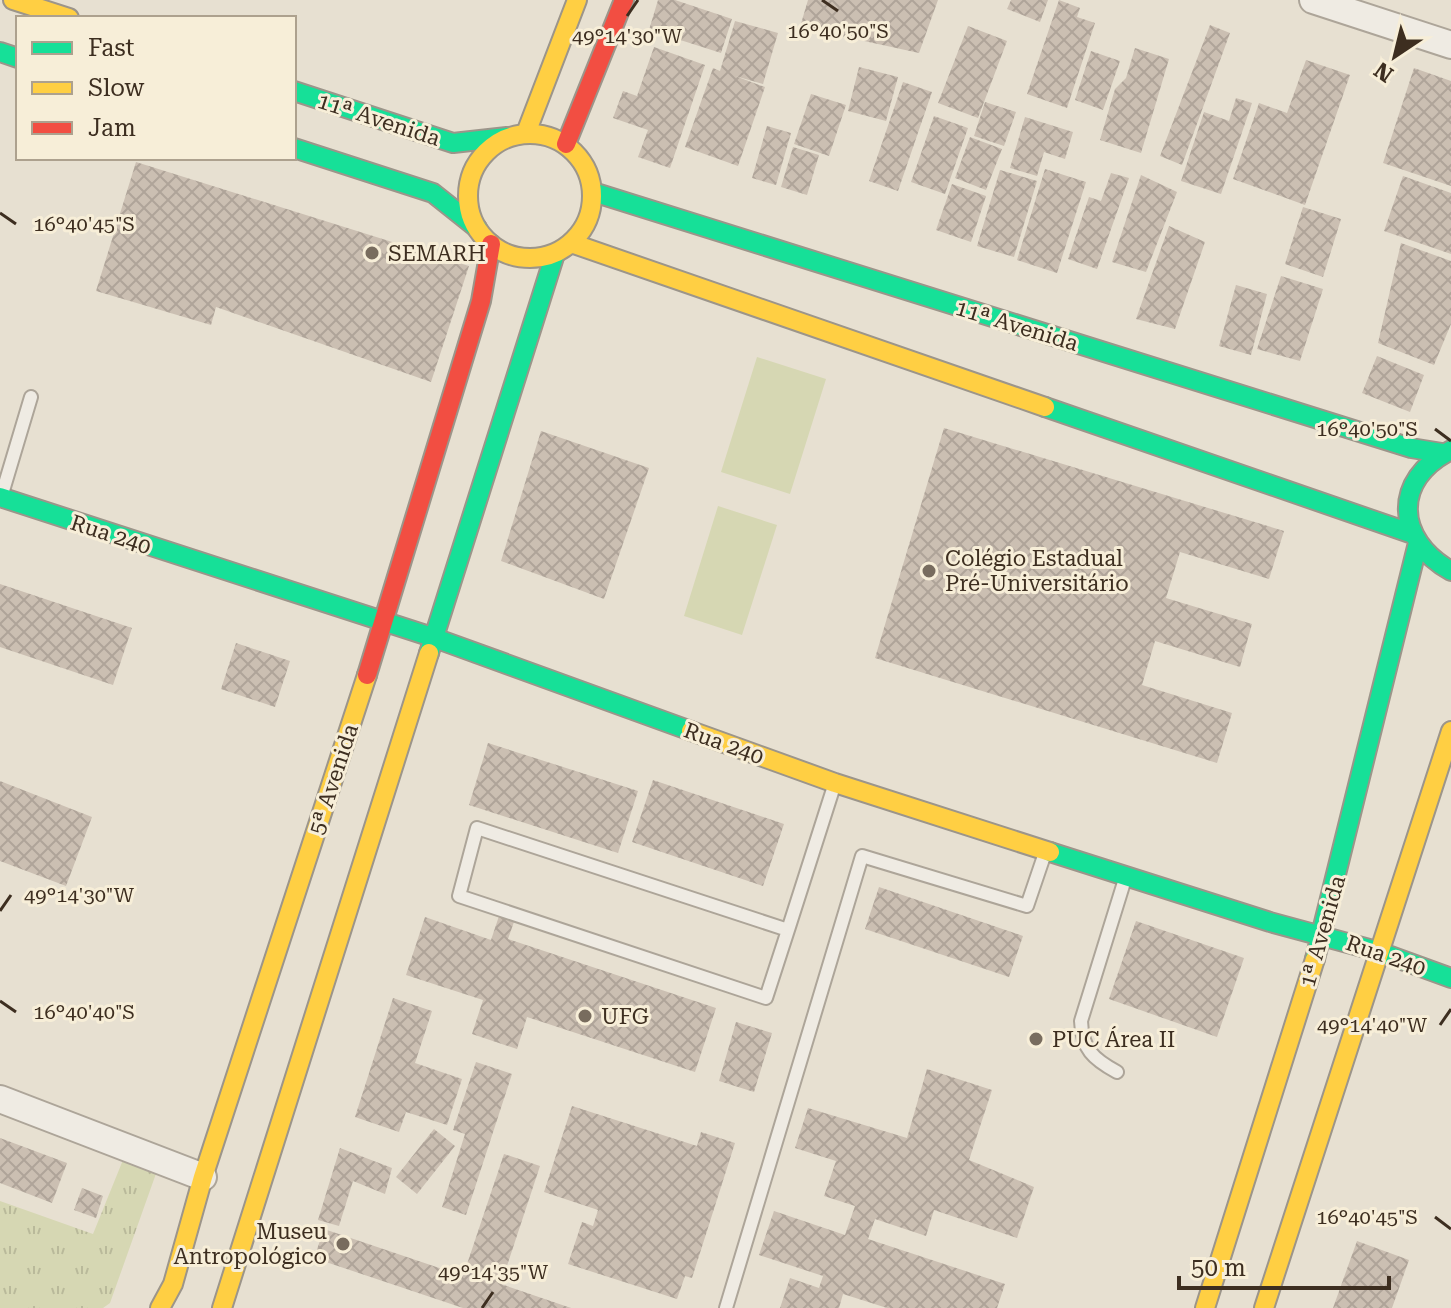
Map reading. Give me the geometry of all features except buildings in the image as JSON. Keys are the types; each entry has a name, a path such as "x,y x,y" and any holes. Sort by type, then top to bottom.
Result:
{"main road":[{"path":"13,0 63,16"},
{"path":"520,135 577,0"},
{"path":"566,144 624,0"},
{"name":"11ª Avenida","path":"296,92 453,143 520,135"},
{"path":"222,1308 432,637 563,248 584,229 591,211 593,192 589,174 566,144 547,136 520,135 496,144 472,173 468,191 470,210 477,228"},
{"path":"296,149 433,193 477,228 491,244 522,257 563,248 1414,540 1429,559 1451,571"},
{"name":"11ª Avenida","path":"593,192 1411,448 1446,452"},
{"name":"5ª Avenida","path":"160,1308 173,1284 203,1177 384,622 481,301 491,244"},
{"name":"1ª Avenida","path":"1205,1308 1323,934 1414,540 1409,491 1427,463 1446,452"},
{"name":"Rua 240","path":"0,497 432,637 835,783 1270,922 1377,951 1451,978"},
{"path":"1264,1308 1377,951 1451,731"}],"street":[{"path":"1313,0 1451,45"},
{"path":"0,1099 203,1177"}],"lane":[{"path":"0,497 31,397"},
{"path":"788,930 477,828 459,896 766,998 788,930 835,783"},
{"path":"726,1308 862,856 1027,906 1045,851"},
{"path":"1117,1072 1092,1058 1081,1035 1081,1021 1126,876"}],"green space":[{"path":"757,357 826,379 790,494 721,472"},
{"path":"718,506 777,525 742,635 684,616"},
{"path":"125,1155 158,1168 110,1303 103,1308 0,1308 0,1201 93,1234"}],"traffic: fast":[{"path":"0,52 16,57"},
{"path":"296,92 453,143 507,137"},
{"path":"296,149 433,193 477,228"},
{"path":"593,192 1411,448 1442,453"},
{"path":"429,653 555,254"},
{"path":"1045,407 1410,533"},
{"path":"1451,450 1432,462 1418,477 1410,493 1408,510 1411,527 1419,543 1451,571"},
{"path":"0,497 432,637 691,731"},
{"path":"1315,959 1417,547"},
{"path":"1050,852 1270,922 1377,951 1451,978"}],"traffic: slow":[{"path":"13,0 63,16"},
{"path":"526,133 577,0"},
{"path":"530,134 554,139 574,152 587,172 592,196 587,220 574,240 554,253 530,258 506,253 486,240 473,220 468,196 473,172 486,152 506,139 530,134"},
{"path":"571,243 1045,407"},
{"path":"222,1308 429,653"},
{"path":"160,1308 173,1284 203,1177 367,675"},
{"path":"691,731 835,783 1050,852"},
{"path":"1264,1308 1451,731"},
{"path":"1205,1308 1315,959"}],"traffic: jam":[{"path":"566,144 624,0"},
{"path":"367,675 481,301 491,244"}],"place":[{"name":"SEMARH","path":"372,253"},
{"name":"Colégio Estadual Pré-Universitário","path":"929,571"},
{"name":"UFG","path":"585,1016"},
{"name":"PUC Área II","path":"1036,1039"},
{"name":"Museu Antropológico","path":"343,1244"}]}
